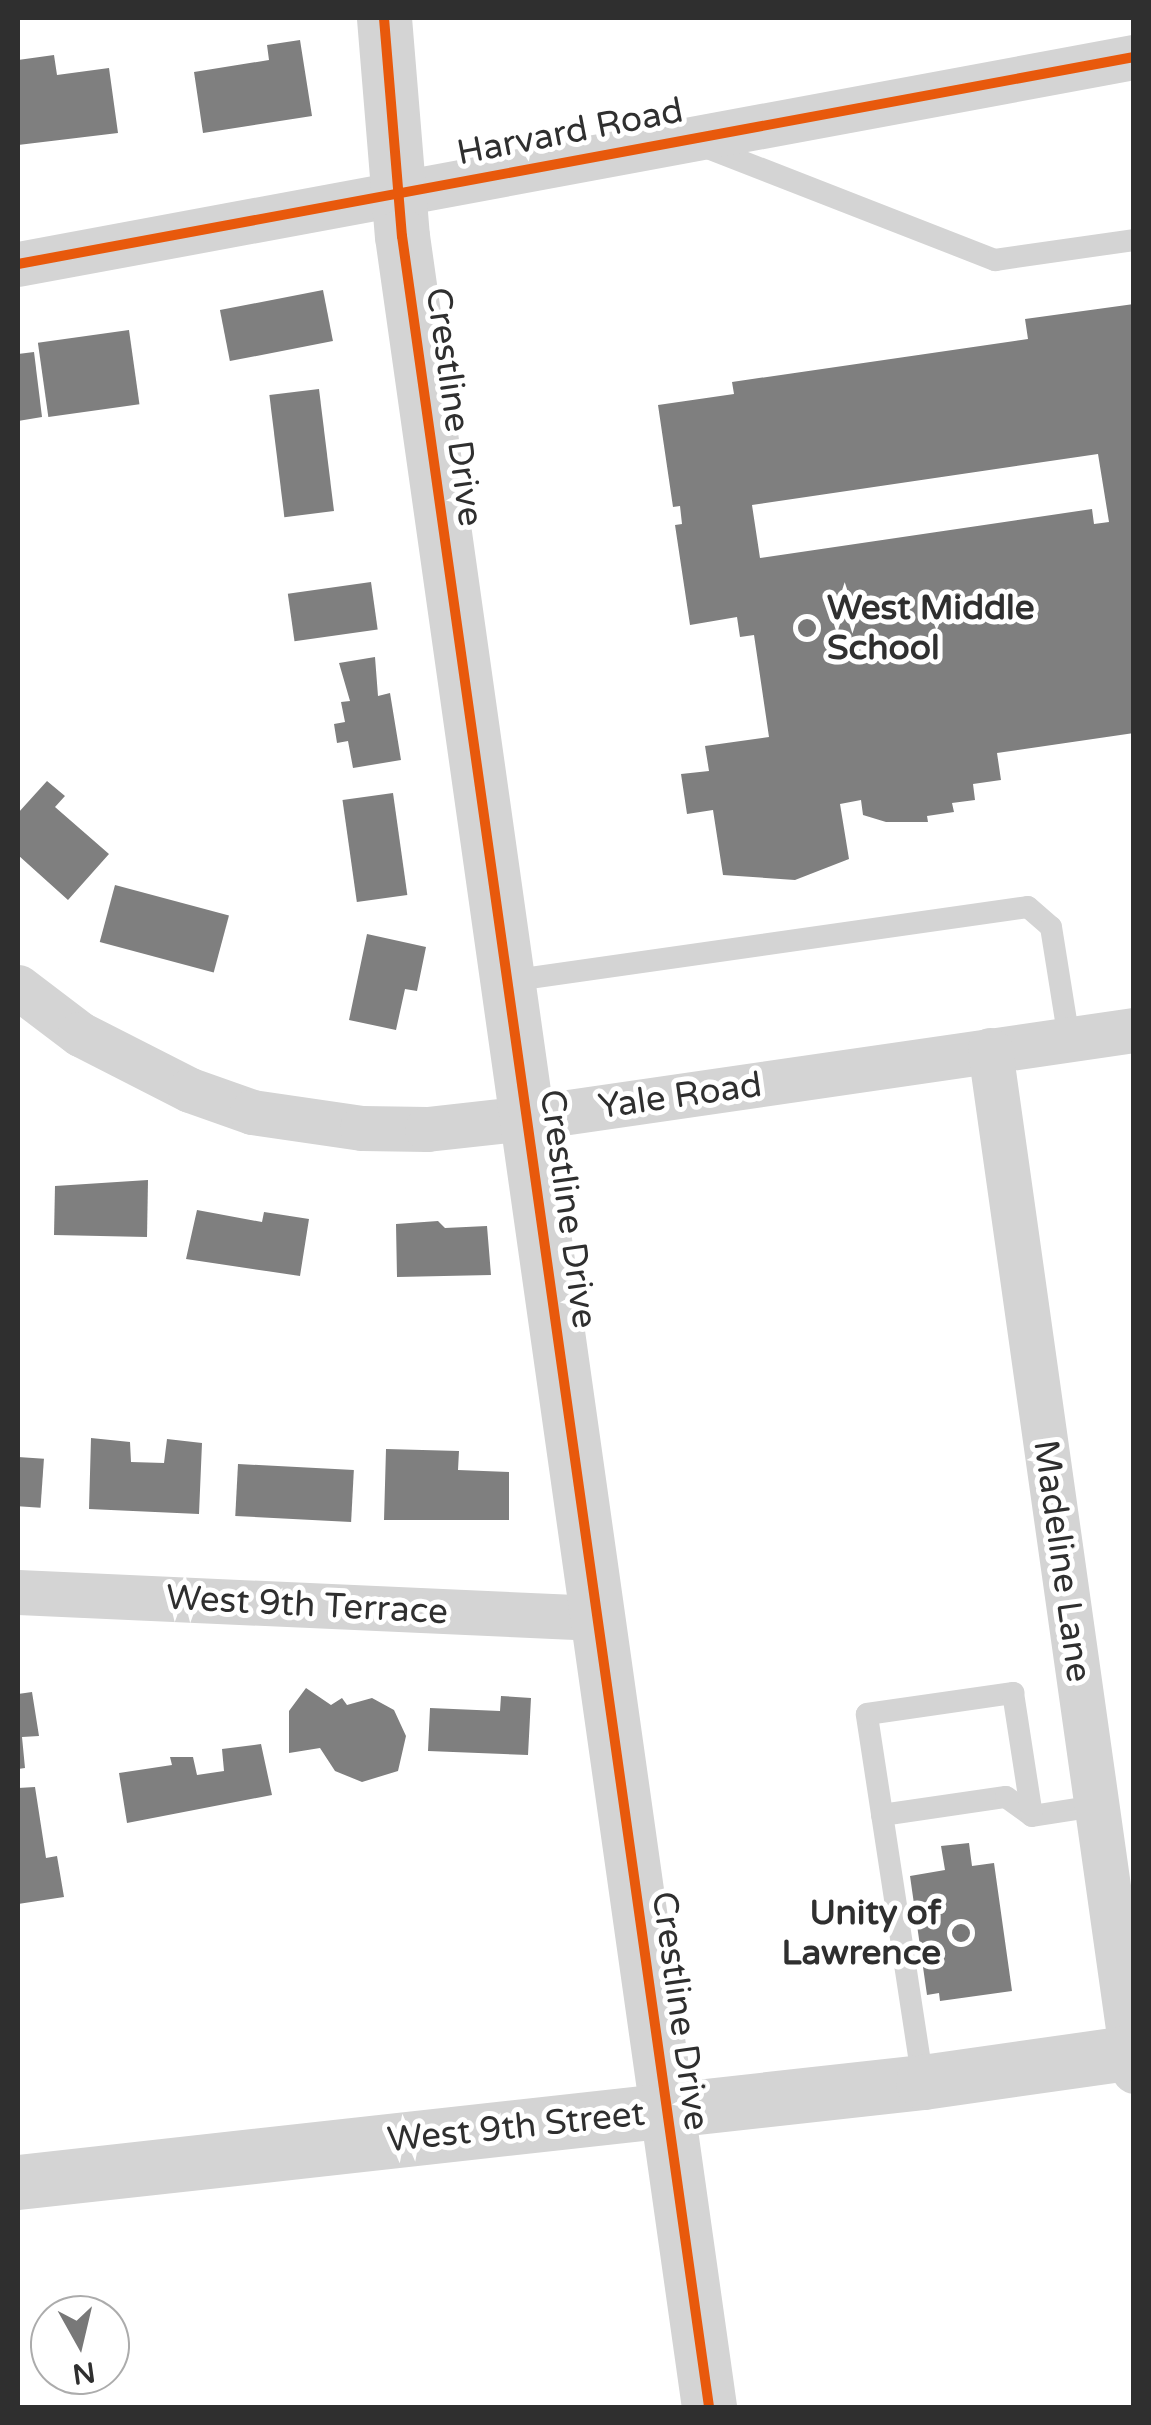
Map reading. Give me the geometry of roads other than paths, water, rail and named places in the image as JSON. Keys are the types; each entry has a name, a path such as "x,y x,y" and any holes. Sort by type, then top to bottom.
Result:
{"street":[{"name":"Crestline Drive","path":"384,18 397,193 709,2408"},
{"name":"Harvard Road","path":"18,264 1134,57"},
{"name":"Yale Road","path":"18,987 134,1066 252,1112 362,1128 427,1129 527,1118 1134,1030"},
{"name":"Madeline Lane","path":"990,1050 1133,2058"},
{"name":"West 9th Terrace","path":"18,1592 597,1618"},
{"name":"West 9th Street","path":"18,2182 1133,2058"}],"lane":[{"path":"683,139 994,260 1134,240"},
{"path":"508,981 1028,907 1052,927 1069,1039"},
{"path":"923,2082 867,1714 1013,1693 1032,1816"},
{"path":"882,1816 1006,1797 1032,1816 1096,1806"}],"place":[{"name":"West Middle School","path":"807,628"},
{"name":"Unity of Lawrence","path":"961,1933"}]}
